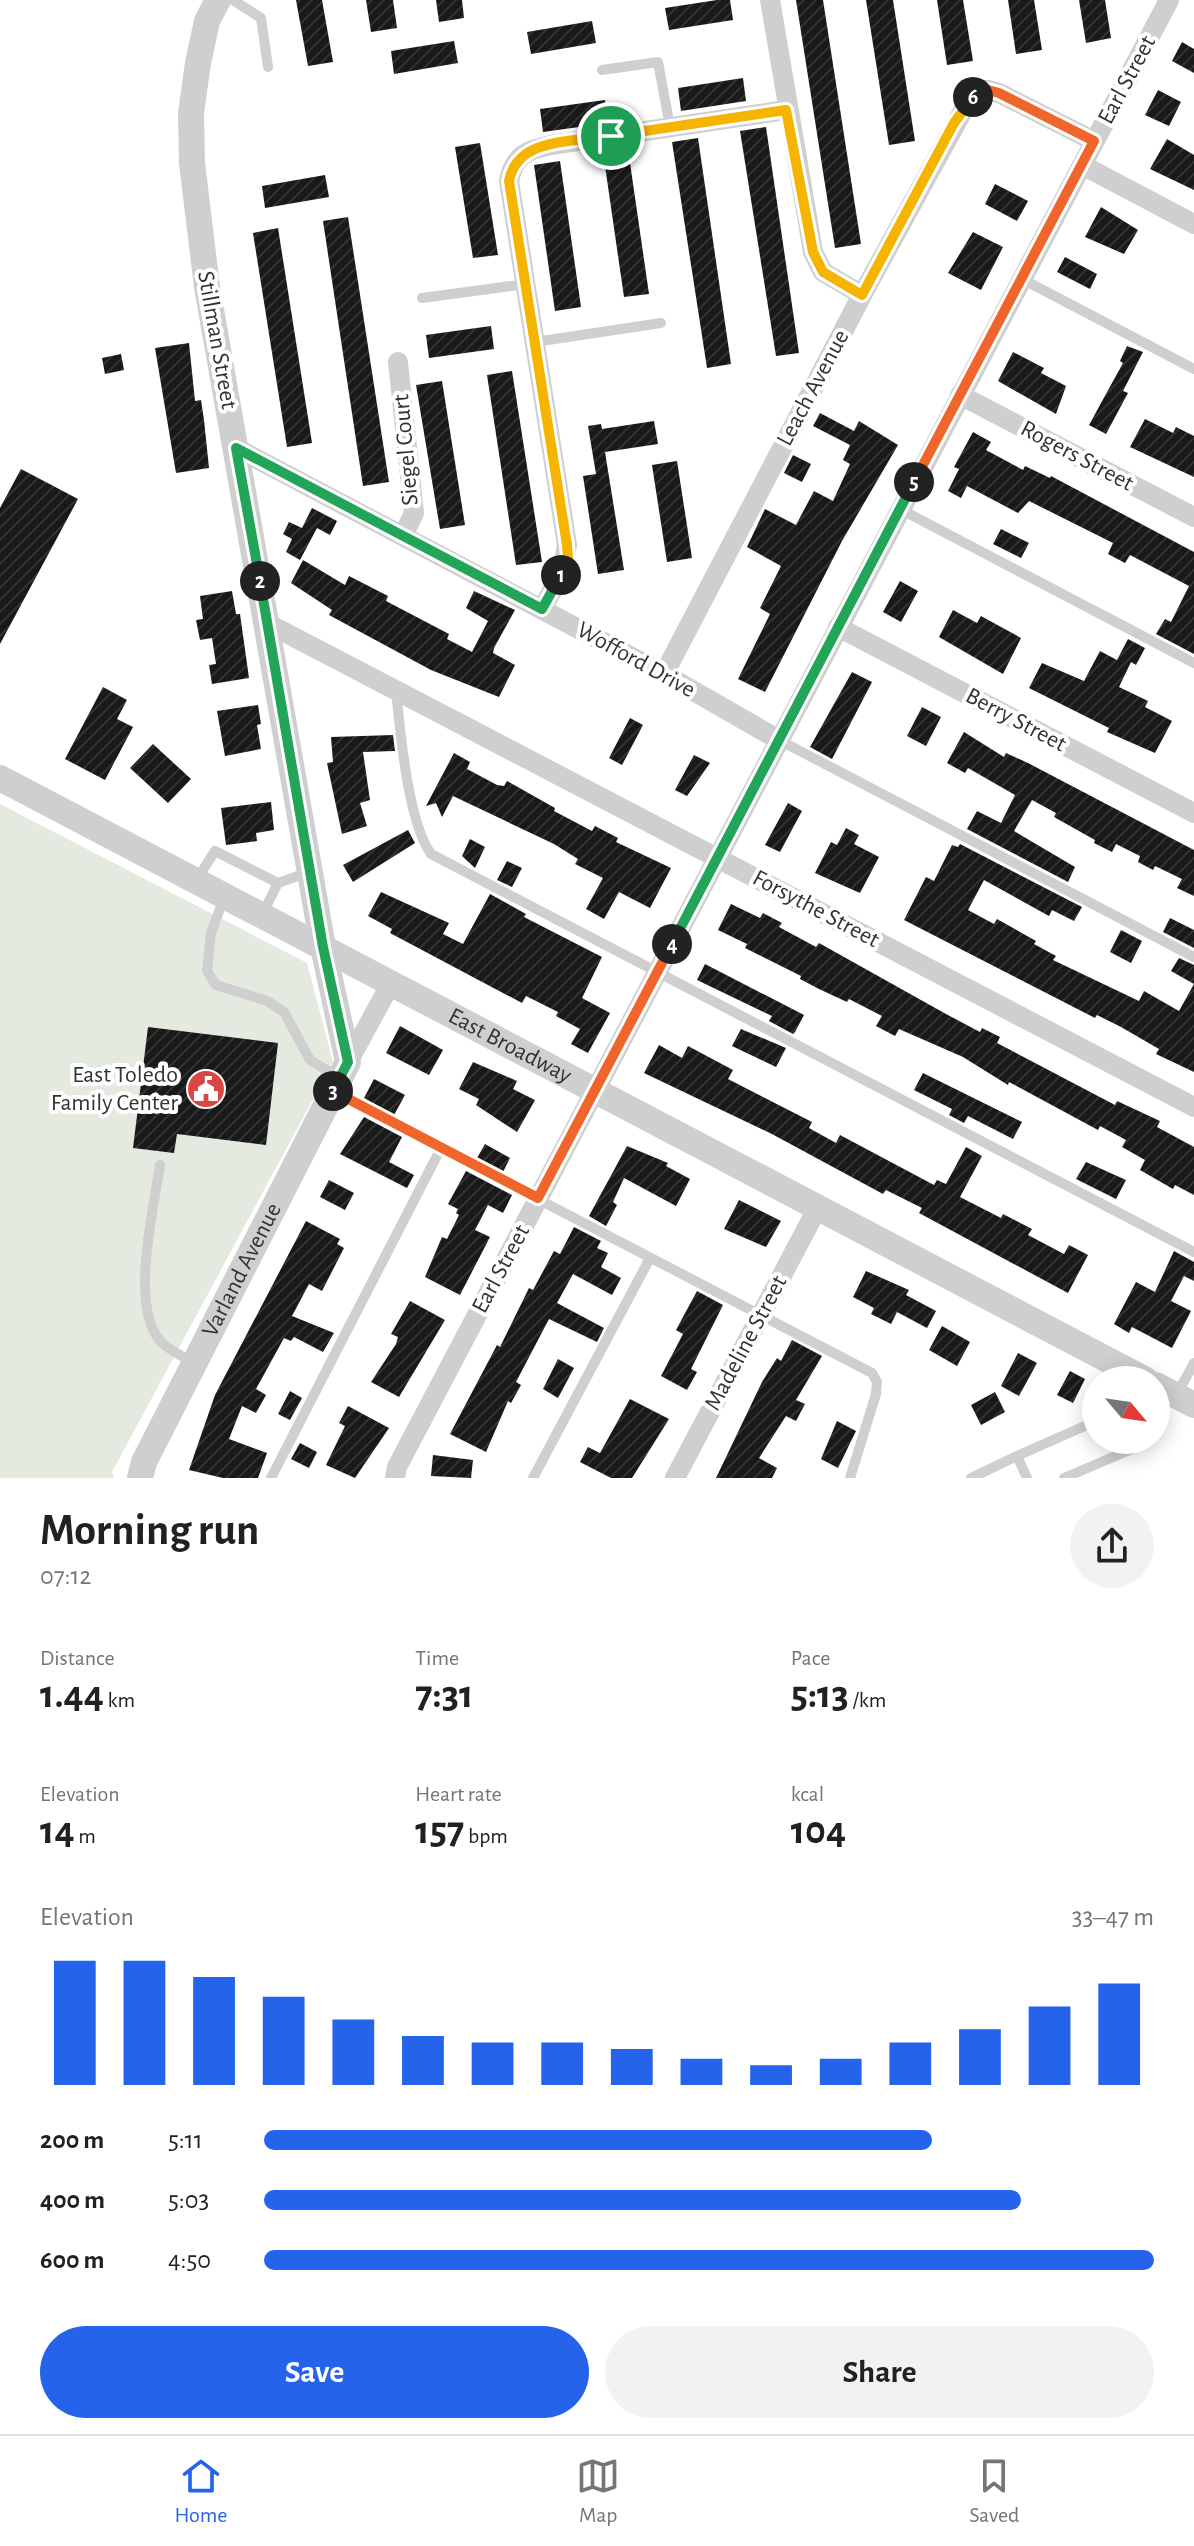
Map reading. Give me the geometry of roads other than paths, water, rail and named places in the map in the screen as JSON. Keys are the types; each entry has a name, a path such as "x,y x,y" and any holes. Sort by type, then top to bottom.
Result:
{"street":[{"name":"Stillman Street","path":"218,0 207,21 198,63 191,113 192,163 207,287 323,947"},
{"path":"770,0 786,110 813,252 823,272 862,295"},
{"name":"Earl Street","path":"395,1478 397,1467 1169,0"},
{"name":"Leach Avenue","path":"664,674 954,123 977,94 988,90 999,93 1094,141"},
{"path":"542,609 568,558 509,181 518,158 525,152 551,145 786,110"},
{"path":"1082,165 1194,224"},
{"name":"Siegel Court","path":"398,362 414,513 403,536"},
{"name":"Rogers Street","path":"960,395 1194,517"},
{"name":"Wofford Drive","path":"236,448 664,674 779,740"},
{"name":"Forsythe Street","path":"267,623 1194,1107"},
{"name":"Berry Street","path":"838,627 1194,813"},
{"name":"East Broadway","path":"0,778 1119,1366"},
{"path":"323,947 340,1078"},
{"name":"Varland Avenue","path":"140,1478 144,1462 391,983"},
{"name":"Madeline Street","path":"675,1478 818,1207"}],"lane":[{"path":"233,0 261,18 268,67"},
{"path":"602,70 658,62 670,127"},
{"path":"1022,279 1194,369"},
{"path":"422,298 526,284"},
{"path":"535,342 661,323"},
{"path":"900,509 1194,663"},
{"path":"396,690 401,742 414,804 421,835 431,854 1194,1252"},
{"path":"779,740 1194,957"},
{"path":"196,881 215,851 278,883"},
{"path":"262,915 278,883 310,872"},
{"path":"224,896 211,933 207,971 216,985 267,1001 284,1012 310,1060 441,1148 863,1368 877,1382 850,1478"},
{"path":"271,1478 441,1148"},
{"path":"160,1165 145,1275 149,1320 161,1341 194,1364"},
{"path":"533,1478 650,1258"},
{"path":"1175,1395 1194,1363"},
{"path":"971,1478 1082,1427"},
{"path":"1064,1478 1120,1454"},
{"path":"1017,1456 1027,1478"}],"place":[{"name":"East Toledo Family Center","path":"206,1089"}]}
